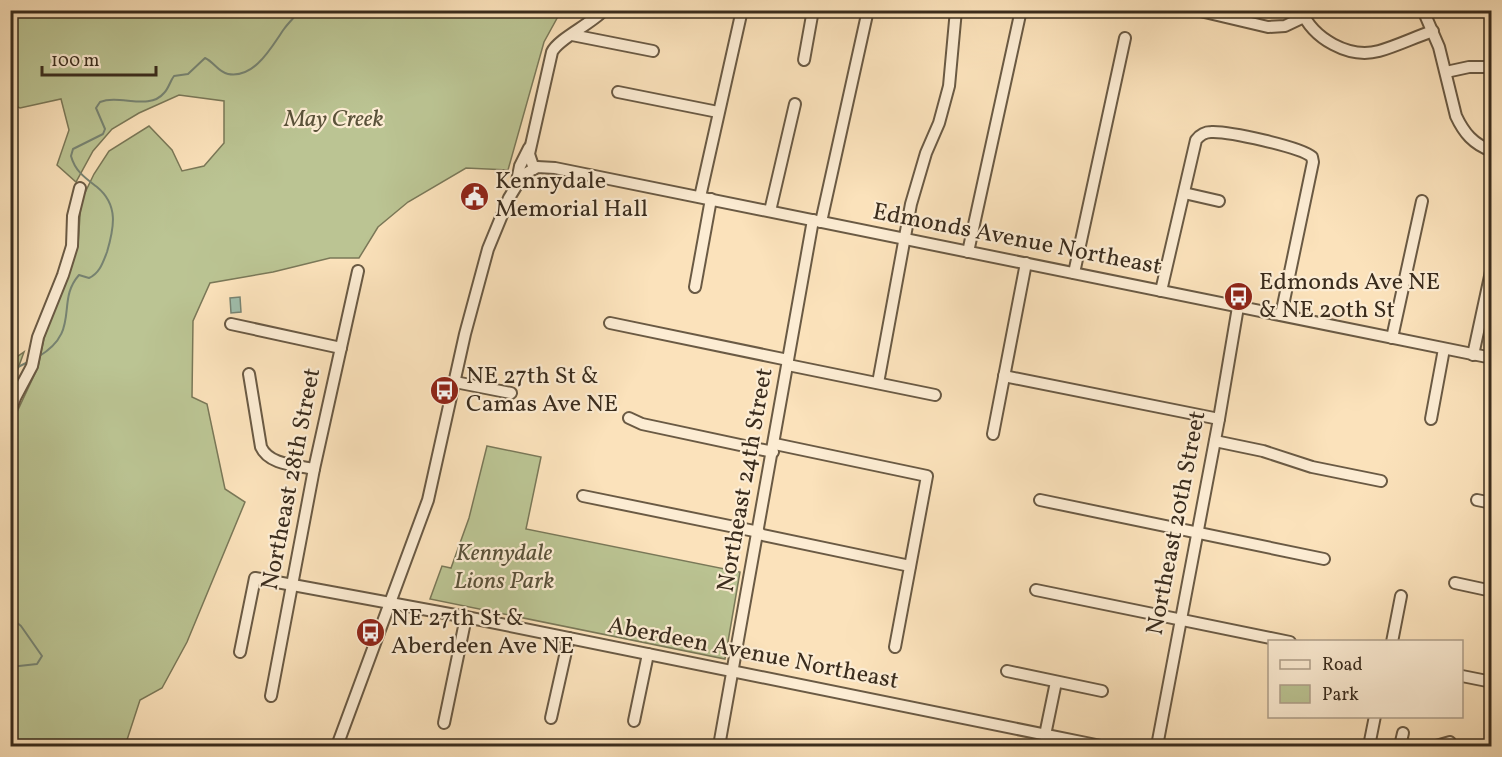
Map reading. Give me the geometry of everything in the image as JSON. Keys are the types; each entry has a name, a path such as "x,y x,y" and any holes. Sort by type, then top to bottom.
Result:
{"street":[{"path":"337,747 428,500 483,263 515,188 523,175 534,169 529,154 552,52 555,46 597,18 604,10"},
{"path":"695,287 718,111 742,10"},
{"path":"804,60 813,10"},
{"name":"Northeast 24th Street","path":"719,747 788,362 817,221 868,10"},
{"path":"879,383 904,239 918,177 939,123 949,86 956,10"},
{"path":"968,252 1021,10"},
{"path":"1196,10 1268,27 1285,26 1303,14 1319,35 1328,42 1361,52 1379,51 1433,31"},
{"path":"1423,10 1433,31 1446,72 1456,116 1473,141 1491,151"},
{"path":"572,35 652,51"},
{"path":"1074,273 1125,38"},
{"path":"1446,72 1469,67 1491,68"},
{"path":"618,92 718,111"},
{"path":"770,211 795,105"},
{"path":"1161,291 1196,140 1200,135 1211,132 1222,133 1299,149 1312,157 1313,168 1281,315"},
{"path":"515,188 520,166 531,145"},
{"name":"Edmonds Avenue Northeast","path":"534,169 546,166 1491,358"},
{"path":"10,412 32,366 37,343 72,246 73,216 80,188"},
{"path":"1184,192 1219,201"},
{"path":"1392,338 1422,201"},
{"path":"993,434 1026,263"},
{"path":"1473,355 1491,267"},
{"name":"Northeast 28th Street","path":"271,696 314,469 358,271"},
{"name":"Northeast 20th Street","path":"1157,747 1238,307"},
{"path":"610,323 935,395"},
{"path":"231,324 341,348"},
{"path":"1431,419 1444,349"},
{"path":"249,374 261,447 264,453 272,460 314,469"},
{"path":"1004,376 1219,419"},
{"path":"455,382 511,393"},
{"path":"629,418 642,424 927,476 895,647"},
{"path":"1215,441 1263,452 1312,467 1381,481"},
{"path":"582,496 910,566"},
{"path":"1040,500 1324,560"},
{"path":"1477,500 1491,503"},
{"name":"Aberdeen Avenue Northeast","path":"240,652 255,578 390,602 1101,747"},
{"path":"1455,583 1491,591"},
{"path":"1036,590 1280,640"},
{"path":"1392,640 1401,596"},
{"path":"444,723 465,617"},
{"path":"551,718 569,639"},
{"path":"634,721 648,654"},
{"path":"1007,671 1102,691"},
{"path":"1463,676 1491,682"},
{"path":"1045,735 1056,682"},
{"path":"1369,747 1376,718"},
{"path":"1400,747 1402,733"},
{"path":"1436,747 1450,742"}],"green space":[{"name":"May Creek","path":"10,11 561,11 544,42 508,170 466,168 408,202 378,227 359,258 330,258 273,272 210,283 193,321 192,397 207,404 225,489 245,502 187,642 162,688 140,700 125,746 11,746 11,465 17,412 38,367 44,338 78,245 81,201 94,174 109,151 149,126 172,150 182,171 204,166 224,143 224,101 179,95 139,113 112,129 93,151 76,182 57,165 69,130 61,99 20,108 11,104"},
{"path":"24,352 11,388 11,361"},
{"name":"Kennydale Lions Park","path":"487,446 541,457 526,529 740,572 725,659 430,599 442,566 451,568 469,518"}],"shaded area":[{"path":"240,297 241,312 231,313 230,298"}],"waterway":[{"name":"May Creek","path":"38,357 60,337 72,285 79,275 89,278 96,273 107,252 113,226 112,209 104,194 78,170 71,156 73,149 103,134 105,129 96,108 100,102 108,100 142,102 158,98 166,91 174,76 188,74 205,58 228,74 246,71 262,60 300,10"},
{"name":"May Creek","path":"10,371 30,361"},
{"name":"May Creek","path":"10,617 21,626 42,656 37,664 10,667"}],"place":[{"name":"Kennydale Memorial Hall","path":"474,196"},
{"name":"Edmonds Ave NE & NE 20th St","path":"1238,297"},
{"name":"NE 27th St & Camas Ave NE","path":"445,391"},
{"name":"NE 27th St & Aberdeen Ave NE","path":"370,633"}]}
